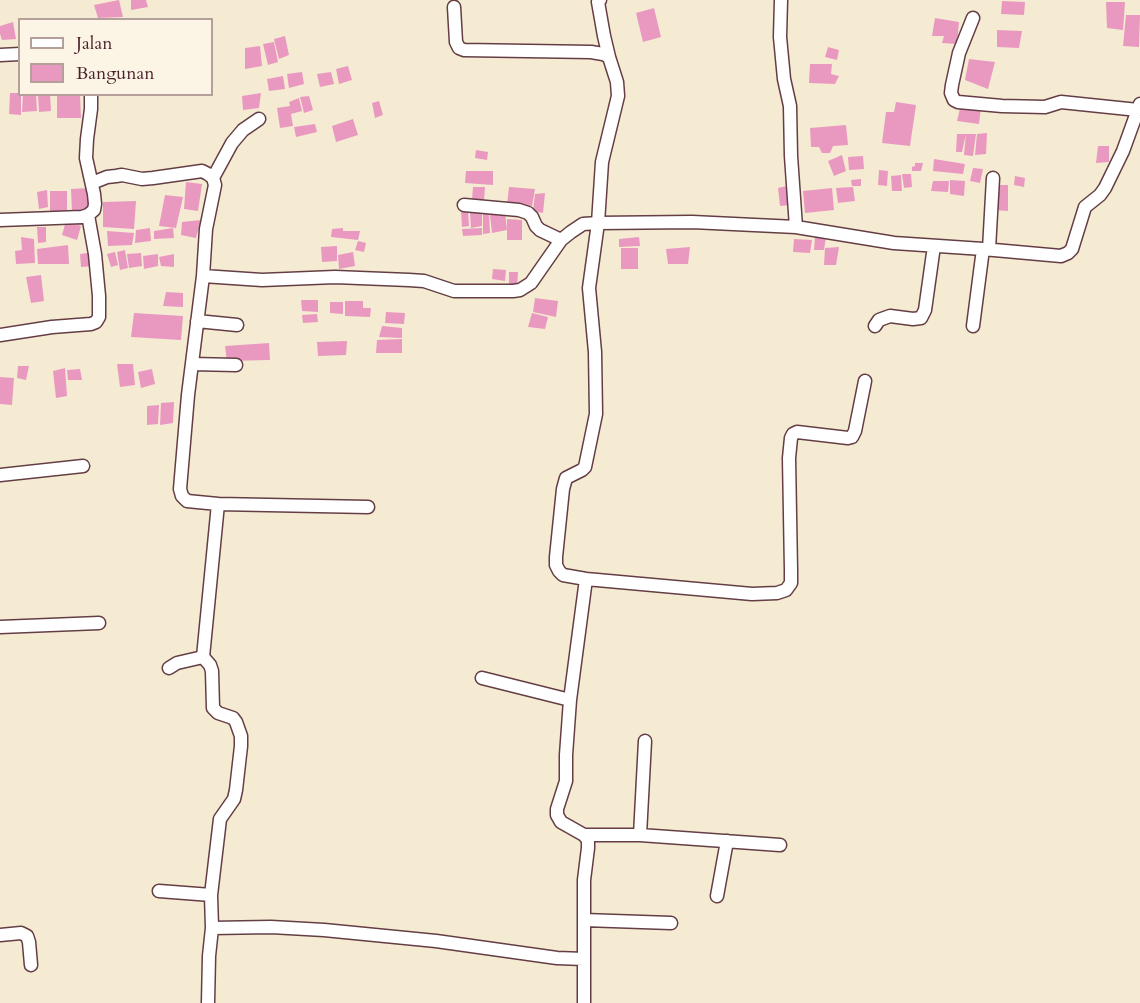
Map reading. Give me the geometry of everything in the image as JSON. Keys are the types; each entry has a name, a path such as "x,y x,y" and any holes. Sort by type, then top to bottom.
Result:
{"street":[{"path":"600,0 598,2 602,25 615,74 618,96 602,162 598,223 589,288 595,352 596,414 585,467 582,471 566,478 563,489 556,557 559,572 563,575 586,579 752,594 777,593 786,590 790,583 791,570 789,458 791,438 797,432 852,437 865,381"},
{"path":"781,0 780,37 784,79 790,106 796,227"},
{"path":"454,7 456,42 459,48 464,50 591,52 609,57"},
{"path":"203,276 262,280 335,277 409,279 424,281 454,291 513,291 520,290 531,283 561,240 576,227 598,223 702,222 796,227 873,241 1061,256 1068,253 1075,241 1085,207 1105,188 1123,151 1139,107 1061,102 1045,107 1002,106 954,100 951,93 959,52 973,18"},
{"path":"0,54 18,54"},
{"path":"0,220 82,217 94,210 92,183 86,158 91,96"},
{"path":"213,178 232,143 243,130 259,119"},
{"path":"92,183 107,177 122,175 142,179 202,171 213,178 215,185 206,229 180,489 187,501 219,504 369,507"},
{"path":"973,326 986,249 993,178"},
{"path":"464,205 519,210 528,213 540,230 561,240"},
{"path":"0,335 96,322 99,317 99,296 88,215"},
{"path":"875,326 879,320 890,316 921,318 934,246"},
{"path":"197,321 237,325"},
{"path":"192,363 236,365"},
{"path":"0,475 83,466"},
{"path":"208,1003 212,928 211,895 220,819 234,799 241,746 241,736 236,722 233,718 218,713 213,708 212,671 203,657 219,504"},
{"path":"584,1003 584,880 588,840 584,835 561,822 557,809 566,781 570,700 586,579"},
{"path":"0,627 99,623"},
{"path":"169,668 177,663 203,657"},
{"path":"482,678 570,700"},
{"path":"640,835 645,741"},
{"path":"584,835 640,835 780,845"},
{"path":"717,896 727,841"},
{"path":"159,891 211,895"},
{"path":"584,920 671,923"},
{"path":"212,928 271,927 324,930 436,940 557,958 584,959"},
{"path":"0,935 21,933 27,936 31,965"}],"building":[{"path":"119,0 123,17 98,18 94,5"},
{"path":"131,0 146,0 148,7 131,10"},
{"path":"1002,1 1025,2 1024,15 1001,14"},
{"path":"1106,2 1125,2 1123,30 1107,28"},
{"path":"654,8 661,37 643,42 636,13"},
{"path":"1126,15 1140,15 1139,47 1123,46"},
{"path":"935,18 959,22 957,44 942,43 944,36 932,36"},
{"path":"13,22 16,39 2,40 0,26"},
{"path":"997,30 1022,31 1019,48 997,47"},
{"path":"285,36 289,55 279,59 274,39"},
{"path":"274,42 278,62 268,65 263,44"},
{"path":"260,46 262,66 245,69 245,48"},
{"path":"828,47 839,50 837,60 825,57"},
{"path":"969,59 995,62 988,89 965,80"},
{"path":"810,64 832,64 831,74 839,76 835,84 809,83"},
{"path":"348,66 352,80 339,84 336,69"},
{"path":"302,72 304,84 289,88 287,74"},
{"path":"331,72 334,84 320,87 317,74"},
{"path":"283,76 285,89 269,91 267,79"},
{"path":"10,93 18,93 18,96 21,96 21,115 9,114"},
{"path":"261,93 259,108 243,110 242,96"},
{"path":"23,96 36,96 37,111 22,112"},
{"path":"38,96 50,96 51,111 39,112"},
{"path":"57,96 80,96 81,118 57,118"},
{"path":"309,96 313,110 304,113 300,97"},
{"path":"299,98 302,111 291,114 293,126 280,128 277,108 290,106 289,102"},
{"path":"379,101 383,115 375,118 372,103"},
{"path":"896,102 916,105 910,146 882,143 886,112 894,112"},
{"path":"961,104 981,107 979,124 957,121"},
{"path":"353,119 358,135 336,142 332,126"},
{"path":"315,124 317,132 296,137 294,127"},
{"path":"846,125 848,145 833,146 830,153 822,153 819,147 811,147 810,128"},
{"path":"987,133 986,154 975,155 977,134"},
{"path":"957,134 966,134 962,152 956,152"},
{"path":"966,134 976,134 973,156 964,155"},
{"path":"1098,146 1109,146 1109,162 1096,163"},
{"path":"476,150 488,152 487,160 475,158"},
{"path":"842,155 846,171 834,176 828,161"},
{"path":"863,156 864,169 849,170 848,157"},
{"path":"934,159 965,164 963,174 933,171"},
{"path":"915,163 923,163 921,171 912,171"},
{"path":"973,168 983,169 980,183 970,181"},
{"path":"879,170 888,171 887,186 878,185"},
{"path":"466,171 493,171 493,185 465,183"},
{"path":"902,174 911,174 912,187 904,188"},
{"path":"901,175 902,191 892,191 891,176"},
{"path":"1015,176 1025,178 1024,187 1014,185"},
{"path":"861,179 861,186 852,186 851,180"},
{"path":"950,180 965,181 964,196 950,194"},
{"path":"933,181 949,181 948,192 931,191"},
{"path":"186,182 202,184 198,211 184,209"},
{"path":"791,185 791,205 780,206 778,188"},
{"path":"994,185 1008,185 1008,211 994,210"},
{"path":"473,187 485,187 484,201 472,200"},
{"path":"509,187 535,189 532,206 507,205"},
{"path":"853,187 855,201 838,203 836,188"},
{"path":"90,188 92,209 72,212 71,189"},
{"path":"832,188 834,210 805,213 803,191"},
{"path":"47,190 48,207 39,209 37,192"},
{"path":"50,191 67,191 67,212 50,212"},
{"path":"545,193 543,213 533,211 535,194"},
{"path":"165,195 183,197 176,228 159,226"},
{"path":"136,201 134,229 103,227 103,202"},
{"path":"461,211 468,211 469,226 462,227"},
{"path":"482,212 482,226 471,228 470,213"},
{"path":"505,212 507,230 492,233 490,215"},
{"path":"489,213 490,233 483,234 483,214"},
{"path":"507,219 522,220 522,240 507,240"},
{"path":"201,220 196,238 181,235 182,222"},
{"path":"66,221 81,226 77,240 62,235"},
{"path":"37,227 46,227 46,242 38,243"},
{"path":"150,228 151,241 135,243 136,230"},
{"path":"173,228 174,238 154,239 154,231"},
{"path":"343,228 343,231 360,231 358,240 331,237 332,229"},
{"path":"482,228 482,235 463,236 462,229"},
{"path":"107,231 134,233 132,245 108,246"},
{"path":"21,237 34,239 35,263 16,264 15,251 22,250"},
{"path":"639,237 640,246 619,247 619,239"},
{"path":"815,237 826,237 824,250 814,250"},
{"path":"794,239 812,240 810,253 793,252"},
{"path":"358,241 366,243 364,252 355,250"},
{"path":"68,245 69,264 38,264 37,249"},
{"path":"337,246 337,261 322,262 321,247"},
{"path":"690,247 688,264 668,264 666,249"},
{"path":"839,247 836,265 824,265 825,248"},
{"path":"621,248 638,248 638,269 621,269"},
{"path":"125,250 128,268 120,270 117,252"},
{"path":"94,252 95,266 81,267 80,254"},
{"path":"115,252 118,265 111,267 107,254"},
{"path":"353,252 355,266 339,269 338,255"},
{"path":"141,253 142,266 129,268 127,254"},
{"path":"158,254 158,266 144,269 143,256"},
{"path":"174,254 174,267 161,266 159,257"},
{"path":"493,269 506,270 505,281 492,279"},
{"path":"509,272 518,272 517,288 509,286"},
{"path":"41,275 44,301 31,303 26,277"},
{"path":"166,292 183,293 183,307 163,306"},
{"path":"535,298 558,301 556,317 533,312"},
{"path":"301,300 318,300 318,312 302,311"},
{"path":"345,301 363,301 363,308 371,308 370,317 345,316"},
{"path":"330,302 343,302 343,314 330,313"},
{"path":"386,312 405,313 404,324 385,323"},
{"path":"134,313 183,316 181,340 131,337"},
{"path":"532,313 548,317 545,329 528,327"},
{"path":"317,314 318,322 303,323 302,315"},
{"path":"382,326 402,328 402,338 379,337"},
{"path":"402,339 402,353 376,353 377,340"},
{"path":"347,341 346,355 318,356 317,342"},
{"path":"269,343 270,360 227,361 225,346"},
{"path":"117,364 133,364 135,385 120,387"},
{"path":"18,366 29,366 26,380 17,378"},
{"path":"65,368 67,396 56,398 53,371"},
{"path":"80,369 82,380 68,380 67,370"},
{"path":"152,369 155,384 141,388 138,372"},
{"path":"0,377 14,378 12,405 0,404"},
{"path":"174,402 173,423 160,425 161,403"},
{"path":"159,405 158,424 147,425 147,406"}]}
